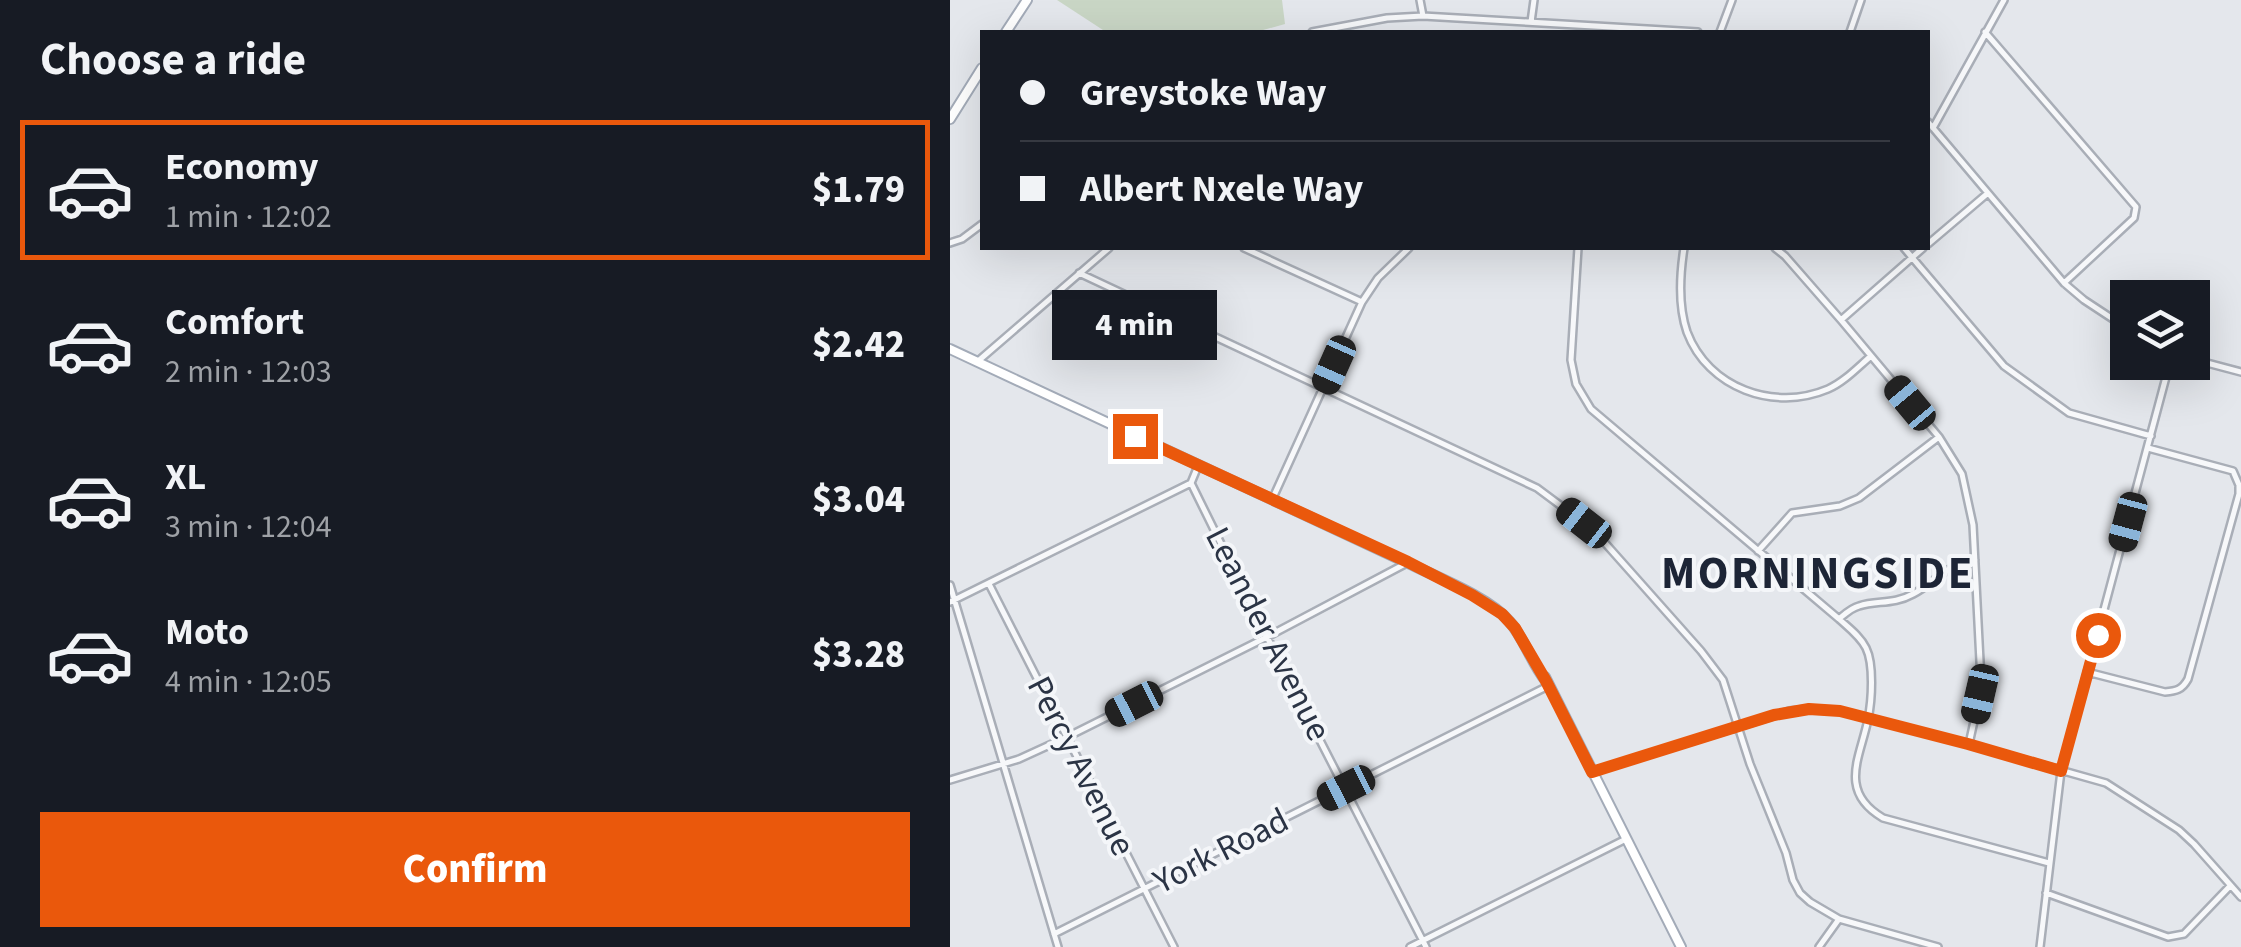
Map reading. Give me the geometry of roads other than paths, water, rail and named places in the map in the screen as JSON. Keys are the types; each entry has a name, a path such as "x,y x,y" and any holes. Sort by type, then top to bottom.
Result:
{"main road":[{"path":"1007,30 1027,0"},
{"path":"950,119 980,71"},
{"path":"950,349 1481,596 1505,611 1547,683 1680,947"}],"street":[{"path":"1420,0 1422,16"},
{"path":"1531,22 1534,0"},
{"path":"1721,30 1732,0"},
{"path":"1851,30 1862,0"},
{"path":"2004,0 1930,125 2064,284 2110,318"},
{"path":"1322,30 1422,16 1665,30"},
{"path":"1513,30 1514,22"},
{"path":"1986,32 2136,207 2134,218 2064,284"},
{"path":"1930,242 1988,193"},
{"path":"950,243 980,226"},
{"path":"977,362 1108,250"},
{"path":"1248,250 1362,302"},
{"path":"1272,500 1362,302 1378,278 1407,250"},
{"path":"1578,250 1571,360 1582,396 1591,409 1859,637 1870,659 1868,718 1858,752 1856,783 1864,800 1876,814 1892,821 2049,863"},
{"path":"1684,250 1681,288 1686,328 1712,370 1729,383 1763,396 1804,396 1828,389 1871,356"},
{"path":"1777,250 1842,320 1939,437 1962,474 1976,560 1981,681 1968,744"},
{"path":"1906,250 1998,360 2011,370 2069,413 2151,436"},
{"path":"1842,320 1920,250"},
{"path":"1079,273 1537,488 1584,523 1606,543 1723,680 1792,880 1810,902 1838,919 1938,947"},
{"path":"2210,364 2241,372"},
{"path":"2040,947 2061,771 2165,380"},
{"path":"1758,551 1792,513 1840,506 1859,498 1939,437"},
{"path":"2087,672 2165,692 2184,687 2240,494 2233,470 2148,448"},
{"path":"952,602 1191,482 1198,466"},
{"name":"Leander Avenue","path":"1191,482 1424,944"},
{"path":"1839,619 1860,606 1913,594 1948,568 1976,560"},
{"path":"950,780 1019,759 1067,737 1408,562"},
{"name":"Percy Avenue","path":"989,584 1174,947"},
{"path":"950,585 1058,947"},
{"name":"York Road","path":"1054,934 1547,683"},
{"path":"1592,772 1789,711 1840,711 2106,784 2179,830 2241,897"},
{"path":"1410,947 1424,944 1626,838"},
{"path":"2046,893 2168,937 2184,934 2230,885"},
{"path":"1819,947 1838,919"}],"district":[{"name":"MORNINGSIDE","path":"1818,574"}]}
